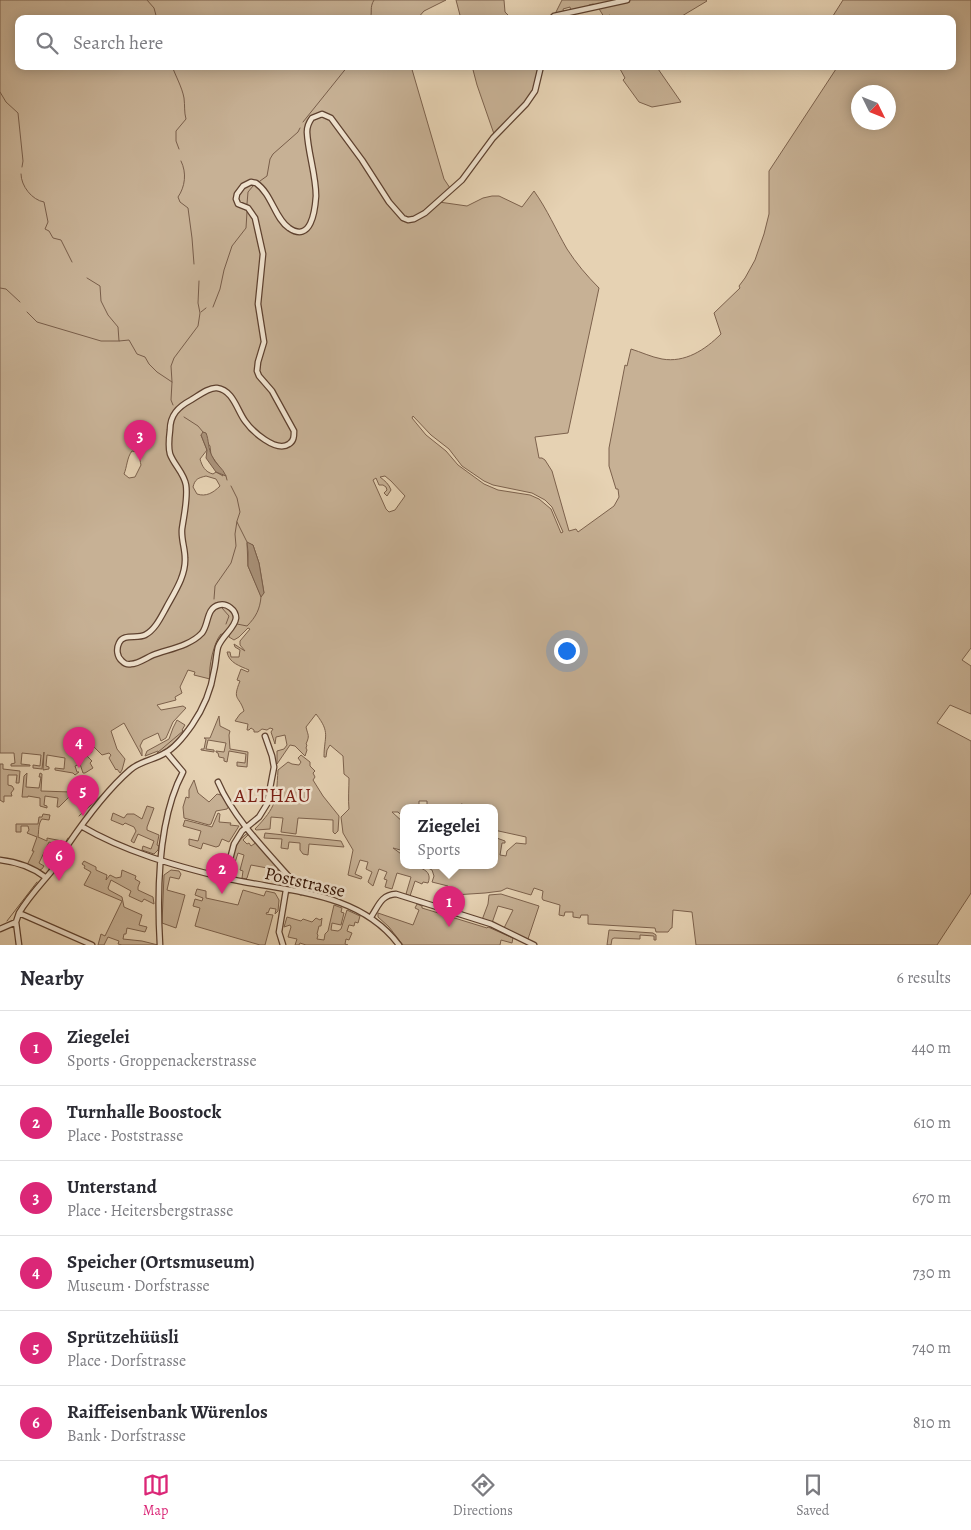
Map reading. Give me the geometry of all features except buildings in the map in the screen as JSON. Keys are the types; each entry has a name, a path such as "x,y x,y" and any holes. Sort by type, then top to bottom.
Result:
{"street":[{"path":"565,15 627,0"},
{"path":"19,945 16,922 18,913 54,867 65,848 99,803 130,770 166,753 186,733 205,703 222,638 235,621 233,610 224,604 218,605 212,609 205,628 198,636 176,648 129,665 120,660 117,652 122,638 145,635 156,624 181,580 184,568 185,556 182,534 186,488 184,479 172,457 169,447 170,422 178,408 207,391 219,388 232,398 245,422 266,440 283,446 291,443 294,437 294,431 272,391 257,372 264,342 258,304 263,254 255,218 251,211 240,206 237,202 240,190 247,183 256,183 264,189 286,226 297,231 308,229 311,224 316,196 308,126 312,118 322,114 331,118 362,160 389,202 403,218 408,220 416,218 462,180 493,138 526,104 535,91 540,70"},
{"path":"225,878 234,844 242,831 259,817 267,804 274,767 266,736"},
{"path":"160,945 160,860 171,800 183,772 166,753"},
{"path":"218,782 230,804 247,828 301,892"},
{"name":"Poststrasse","path":"81,826 127,848 160,860 225,878 301,892 355,908 371,917 398,945"},
{"path":"0,860 31,868 45,878"},
{"path":"283,945 278,932 286,890"},
{"path":"371,917 383,898 388,894 396,894 491,924 534,945"},
{"path":"18,913 92,945"},
{"path":"0,929 16,922"}],"shaded area":[{"path":"0,0 446,0 424,11 420,15 15,15 15,70 412,70 444,179 450,188 417,216 418,219 439,202 467,206 483,198 499,196 522,207 534,191 570,254 599,288 568,433 535,437 539,458 545,460 552,471 569,531 576,529 578,532 614,506 619,497 618,489 616,489 609,466 609,448 625,365 627,366 631,349 662,359 679,359 701,350 721,334 714,313 740,288 739,286 755,260 764,234 769,214 769,171 835,70 956,70 956,15 834,15 843,0 971,0 971,648 962,660 971,666 971,714 950,705 937,723 971,741 971,893 937,945 696,945 692,912 673,910 672,928 668,932 656,932 655,928 588,924 588,915 581,915 580,918 573,917 573,912 565,912 564,916 559,915 560,905 543,900 543,891 534,888 531,895 507,888 501,891 485,893 449,894 448,886 432,882 434,876 430,869 498,869 498,838 505,841 505,843 502,843 500,855 506,856 507,851 516,843 526,844 526,837 498,831 498,804 427,804 427,801 419,801 419,804 400,804 400,814 392,812 400,819 400,850 393,848 400,853 400,869 422,869 426,871 429,878 428,883 423,882 422,884 415,881 410,896 406,894 411,877 397,873 392,889 385,887 387,880 384,879 387,872 379,869 373,886 368,882 372,872 366,869 368,862 360,860 355,874 362,877 361,879 348,875 353,850 343,833 341,817 349,809 349,778 344,774 343,756 330,745 326,757 324,757 326,735 324,726 316,714 306,727 308,737 305,756 295,746 290,745 277,764 277,751 284,749 287,745 285,735 276,737 275,744 271,732 273,729 262,729 254,732 251,728 247,730 248,724 235,721 244,711 236,695 240,681 237,680 241,669 248,672 249,670 232,661 227,652 230,652 231,657 239,657 240,650 234,644 245,651 240,645 240,641 250,629 248,628 234,640 229,637 229,633 236,625 232,624 218,641 210,679 194,675 195,672 188,670 180,687 182,693 175,697 176,700 157,705 161,710 183,706 186,708 173,722 166,738 161,741 158,733 143,740 140,746 142,756 124,723 111,731 117,749 125,759 120,773 109,758 111,755 109,753 102,755 94,747 87,756 92,761 90,763 93,768 85,773 83,773 80,764 75,766 77,772 79,772 75,775 55,770 55,768 64,769 65,758 47,755 46,766 49,769 43,770 44,752 42,769 33,768 33,765 40,766 41,755 22,753 21,764 30,766 11,766 11,764 15,763 14,753 0,753","holes":["413,416 431,435 449,449 462,466 484,481 493,485 532,493 545,500 552,507 563,532 561,533 551,509 539,499 530,495 498,490 484,484 458,465 446,451 426,435 412,418","201,435 210,446 211,455 223,476 216,472 213,474 208,472 203,466 200,459 207,450","132,451 137,453 141,465 135,477 129,478 124,474 129,456","206,476 216,479 220,486 209,494 197,494 193,487 201,477","385,476 405,496 395,510 389,512 373,480 376,478 379,485 386,487 387,490 384,493 387,496 391,490 388,484 380,477","247,543 253,545 259,563 264,593 261,596 248,566"]},
{"path":"456,0 504,0 505,12 508,15 460,15"},
{"path":"562,0 707,1 684,15 603,15 598,7 593,4 589,5 590,8 571,12 570,7 563,9 564,14 556,12"},
{"path":"473,70 538,70 531,96 494,134"},
{"path":"621,70 659,70 681,102 652,107 639,102 623,80 625,78"},
{"path":"203,432 206,433 213,459 226,476 216,472 206,458 207,450 201,435"},
{"path":"247,542 253,545 259,563 264,593 261,597 248,566"},
{"path":"219,716 220,726 230,731 230,749 248,752 247,767 237,766 237,762 245,763 246,754 229,751 227,762 224,761 224,758 219,757 216,751 224,752 226,743 208,740 206,749 214,750 214,752 201,750 204,749 206,739 204,738 210,738"},
{"path":"177,720 185,725 182,730 184,732 173,744 163,751 145,756 147,751 169,739"},
{"path":"301,755 310,762 310,766 315,771 313,773 315,777 313,780 339,816 338,831 335,834 333,832 333,820 298,818 296,834 281,832 283,818 271,817 270,829 256,830 274,802 278,770 288,762 299,765 301,762 298,758"},
{"path":"0,764 3,764 3,769 20,771 19,783 16,783 17,775 8,775 8,785 14,789 11,793 12,796 4,796 4,802 0,800"},
{"path":"27,773 26,787 39,788 40,773 42,774 41,791 71,792 72,794 59,807 57,807 58,798 45,796 44,805 47,808 40,806 40,798 22,797 24,776"},
{"path":"194,780 198,793 209,802 217,794 221,795 229,806 227,809 216,811 209,825 184,818 183,807 186,797 189,798 189,790"},
{"path":"147,806 154,808 147,830 159,835 158,850 154,854 142,850 143,846 151,849 154,841 138,834 134,843 131,841 136,831 134,827 111,820 113,813 124,818 127,814 134,814 142,819"},
{"path":"218,813 220,814 219,822 239,826 229,842 222,839 219,846 216,847 203,843 201,849 189,845 189,839 198,841 201,831 183,826 185,820 212,827"},
{"path":"43,814 50,815 49,820 42,819 39,825 38,837 47,841 47,838 62,841 58,848 55,846 56,844 49,842 39,863 44,866 39,870 27,865 34,851 32,851 37,837 27,833 29,830 28,826 21,826 21,832 16,832 16,824 38,824 39,817 42,817"},
{"path":"248,833 243,840 251,846 257,842 294,886 293,888 282,885 283,878 278,870 251,865 247,878 242,878 243,871 240,870 244,855 238,853 233,869 235,871 233,876 231,875 231,858 240,840"},
{"path":"265,833 341,841 344,847 309,844 308,855 303,854 300,850 300,843 289,842 288,849 281,848 282,839 264,838"},
{"path":"84,861 107,875 106,880 110,875 116,878 121,877 122,870 136,876 135,879 140,882 138,890 153,897 154,904 144,899 142,902 129,896 131,891 111,880 108,888 122,897 124,907 142,915 139,925 147,927 145,932 127,928 123,939 158,945 122,945 118,944 119,941 108,937 104,945 98,945 101,934 105,936 122,901 84,885 91,872 84,868 85,866 82,864"},
{"path":"171,870 179,871 181,874 179,879 170,877 167,890 185,895 176,928 162,923 164,875"},
{"path":"197,889 206,891 206,898 238,905 243,890 264,896 266,891 275,893 279,900 278,911 275,914 276,909 270,908 266,914 273,915 265,945 195,926 200,908 193,906 195,899 202,901 203,898 195,895"},
{"path":"501,894 539,906 528,939 504,928 513,910 498,906 492,923 482,920 489,895"},
{"path":"417,904 422,906 422,908 488,927 513,938 512,943 501,940 500,945 403,945 389,927 378,917 378,913 413,925 419,910 415,908"},
{"path":"334,905 342,908 341,912 344,913 341,925 332,923 331,930 338,931 341,929 347,910 360,916 358,923 355,922 354,926 349,925 347,931 352,933 349,940 346,939 345,944 348,945 306,945 300,943 295,945 297,939 288,937 291,927 290,925 284,927 287,917 312,922 316,918 320,920 322,918 317,939 324,940"},
{"path":"609,930 653,933 656,935 656,940 654,940 654,936 640,935 640,939 614,938 611,945 607,945"}],"waterway":[{"path":"147,0 154,8 156,15"},
{"path":"371,15 374,0"},
{"path":"174,70 183,94 186,119 176,131 176,141 179,149"},
{"path":"303,122 345,70"},
{"path":"0,92 6,102 18,113 22,167"},
{"path":"260,181 267,176 270,159 273,154 300,128"},
{"path":"181,161 184,170 184,180 178,197 180,202 188,208 194,264"},
{"path":"21,174 21,179 28,192 44,202 48,222 45,229 49,231 53,238 61,240 72,262"},
{"path":"247,204 248,192 253,186"},
{"path":"213,307 232,246 246,228 247,212"},
{"path":"87,278 100,286 101,301 108,315 118,327 119,341 129,340 137,354 145,357 157,372 172,382"},
{"path":"173,405 171,400 171,366 174,358 198,326 200,313 198,303 199,281"},
{"path":"0,288 6,289 20,302"},
{"path":"201,312 206,308"},
{"path":"27,312 37,322 101,341 119,341"},
{"path":"184,417 198,426 203,432"},
{"path":"226,476 227,480"},
{"path":"214,599 215,586 231,563 236,546 235,534 240,512 237,498 231,486"},
{"path":"237,522 247,542"},
{"path":"237,624 247,626 250,623 259,609 261,597"},
{"path":"222,608 229,616 226,624"},
{"path":"210,678 212,655 218,637 221,634"},
{"path":"157,753 183,731"},
{"path":"79,816 127,769"},
{"path":"57,856 68,838"},
{"path":"49,868 56,859"},
{"path":"7,921 37,882"}],"place":[{"name":"Unterstand","path":"140,461"},
{"name":"Speicher (Ortsmuseum)","path":"79,768"},
{"name":"Sprützehüüsli","path":"83,816"},
{"name":"Raiffeisenbank Würenlos","path":"59,881"},
{"name":"Turnhalle Boostock","path":"222,894"},
{"name":"Ziegelei","path":"449,927"}],"district":[{"name":"ALTHAU","path":"273,795"}]}
